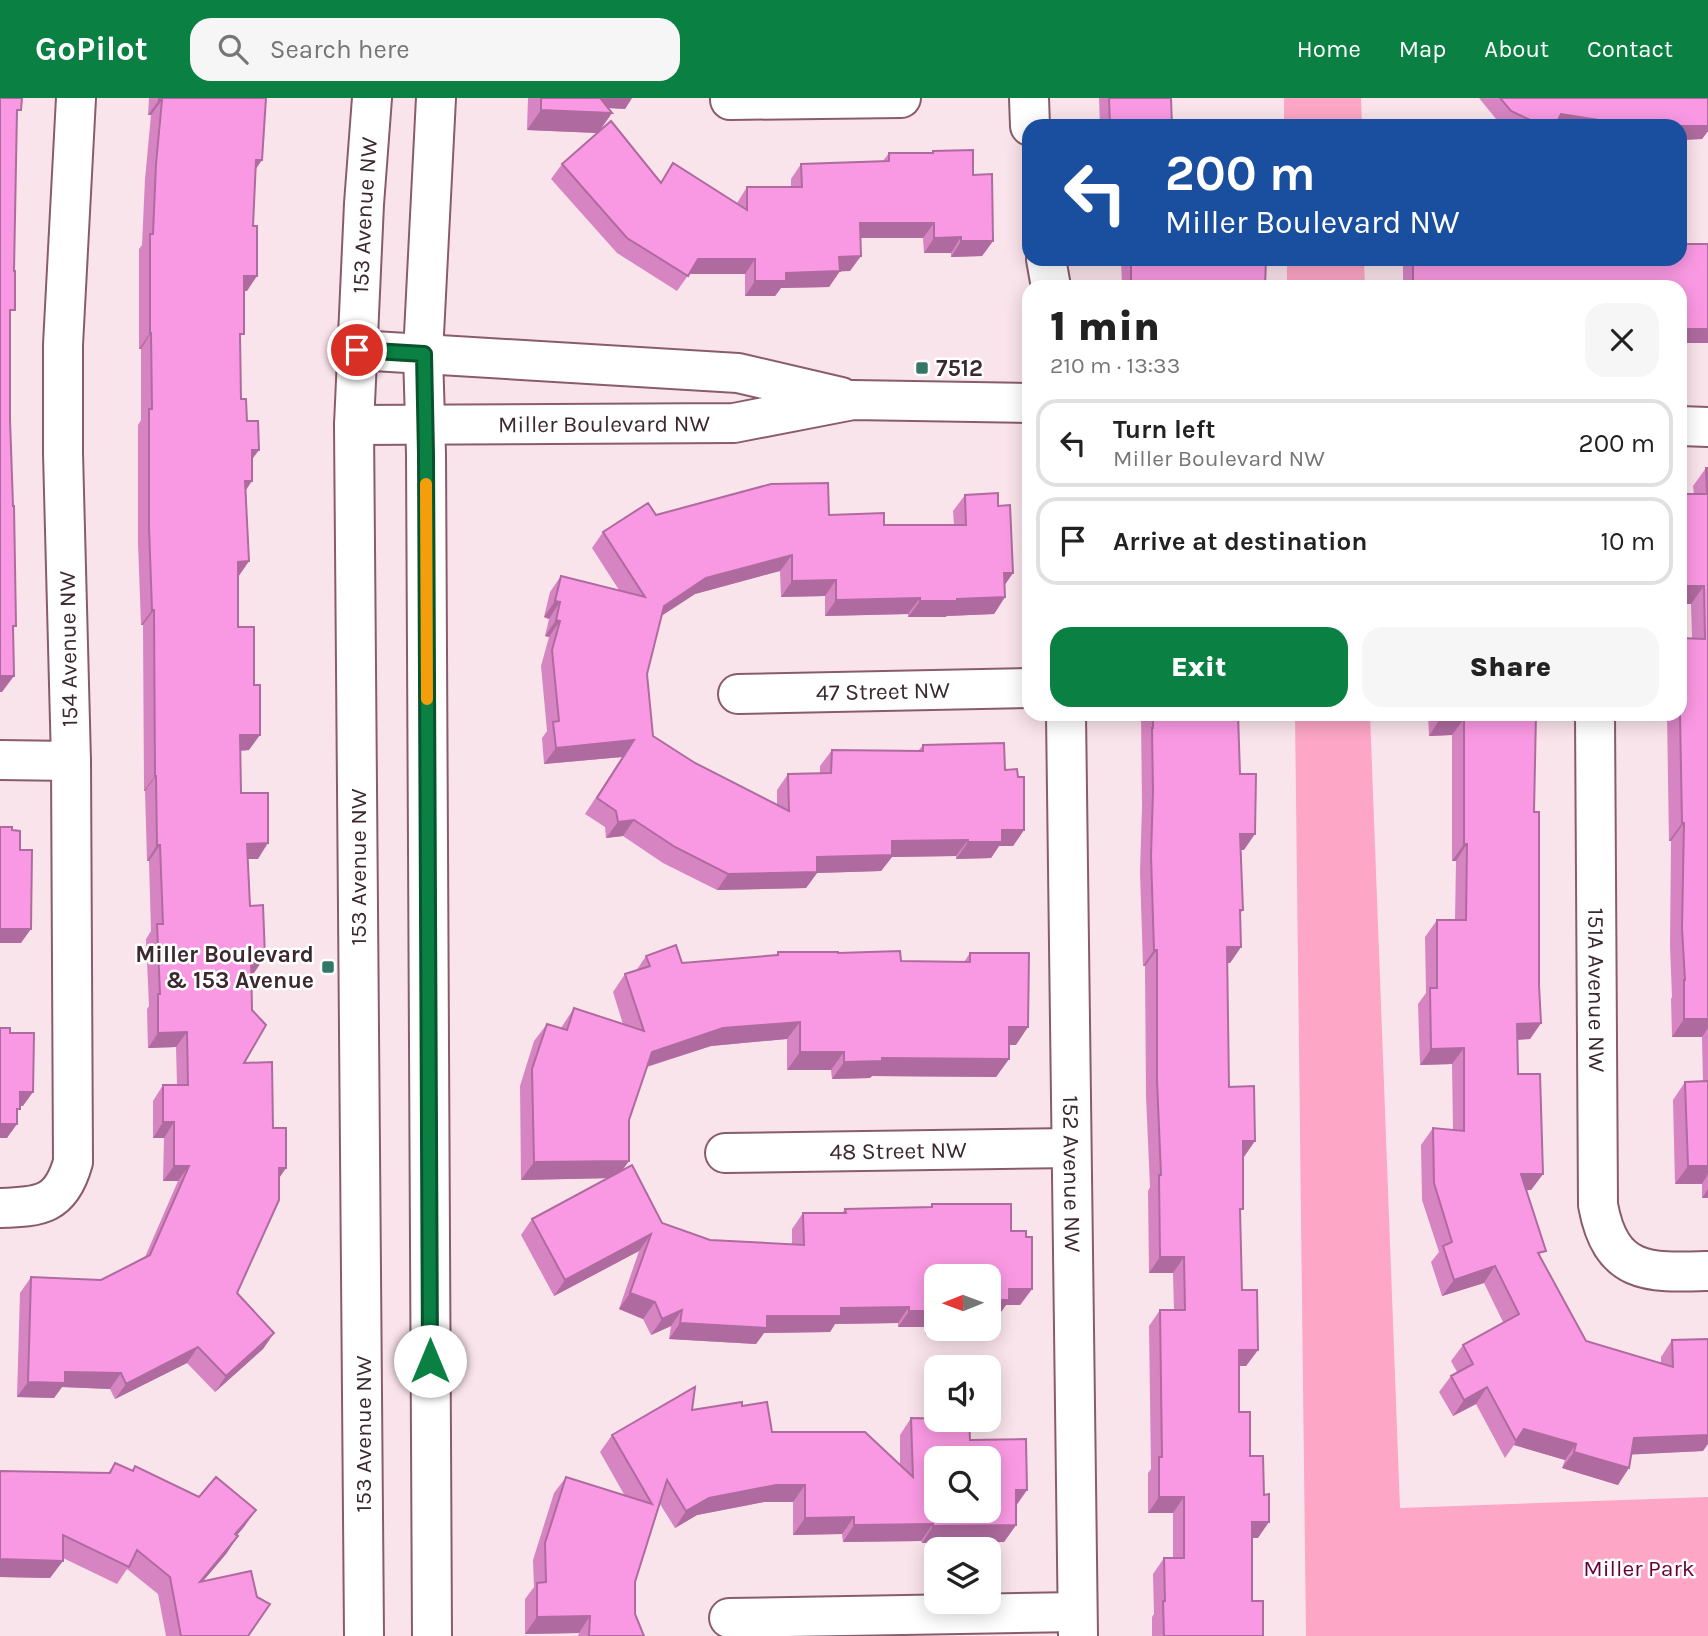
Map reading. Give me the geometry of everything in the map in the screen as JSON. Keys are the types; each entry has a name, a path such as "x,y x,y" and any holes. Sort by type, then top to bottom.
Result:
{"street":[{"name":"154 Avenue NW","path":"0,1208 40,1205 56,1196 69,1178 73,1161 71,761 63,345 76,98"},
{"name":"153 Avenue NW","path":"364,1636 354,425 364,204 372,98"},
{"path":"432,1636 424,354 436,98"},
{"path":"730,100 901,98"},
{"path":"1029,98 1030,119"},
{"name":"Miller Boulevard NW","path":"357,350 738,373 853,400 1022,404"},
{"name":"Miller Boulevard NW","path":"354,425 734,423 853,400"},
{"path":"1687,426 1708,427"},
{"name":"47 Street NW","path":"738,694 1022,688"},
{"name":"152 Avenue NW","path":"1066,721 1077,1624"},
{"name":"151A Avenue NW","path":"1595,721 1600,1218 1616,1250 1638,1266 1665,1272 1708,1271"},
{"path":"0,760 71,761"},
{"name":"48 Street NW","path":"725,1153 1072,1148"},
{"path":"729,1618 1077,1624"}],"green space":[{"path":"1284,98 1361,98 1362,119 1284,119"},
{"path":"1287,266 1364,266 1365,280 1287,280"},
{"name":"Miller Park","path":"1295,721 1370,721 1400,1508 1708,1497 1708,1636 1306,1636"}],"building":[{"path":"0,98 22,98 21,110 17,110 15,310 10,310 16,626 13,626 14,676 0,676"},
{"path":"159,98 266,98 262,160 256,160 253,226 257,226 257,276 244,276 244,334 240,334 241,399 246,399 247,421 258,421 259,450 252,450 252,481 245,481 249,561 238,562 238,627 254,627 254,685 260,685 260,735 240,735 241,793 268,793 268,843 247,844 250,906 263,905 265,957 251,958 252,1010 266,1025 244,1063 272,1062 273,1128 286,1128 286,1168 279,1168 279,1200 237,1293 274,1333 226,1376 198,1347 126,1384 121,1373 65,1372 65,1383 28,1382 31,1277 101,1280 150,1255 189,1166 174,1166 174,1122 163,1122 163,1085 188,1085 187,1032 158,1033 160,994 157,924 163,924 155,776 149,409 152,409 150,234 153,234 162,100"},
{"path":"541,98 600,98 612,113 541,110"},
{"path":"1109,98 1171,98 1172,119 1110,119"},
{"path":"1500,98 1708,98 1708,126 1687,126 1687,119 1593,119 1561,114 1558,119 1528,119 1511,111"},
{"path":"611,121 661,183 673,163 747,210 747,187 802,187 801,164 889,161 889,153 973,150 973,175 992,174 993,241 961,241 961,237 934,238 934,223 860,223 861,256 839,257 840,271 786,273 786,281 755,281 755,259 698,259 688,276 627,238 562,164"},
{"path":"1687,244 1708,244 1708,329 1687,329 1687,280 1413,280 1413,266 1687,266"},
{"path":"1131,266 1266,266 1265,280 1131,280"},
{"path":"1708,468 1708,1019 1684,1019 1684,823 1680,721 1687,721 1687,638 1705,639 1704,586 1687,586 1687,494 1707,494"},
{"path":"828,483 829,515 884,513 884,525 966,525 965,495 998,493 998,506 1010,505 1013,573 1004,573 1005,597 957,601 920,601 920,598 836,600 836,580 792,581 792,555 706,578 664,606 647,674 653,736 695,763 789,811 788,774 831,773 832,750 923,751 923,745 1004,743 1005,770 1017,769 1018,777 1024,777 1024,830 1002,830 1002,842 892,841 892,855 817,857 817,872 728,874 675,847 634,820 618,822 616,811 597,798 634,740 556,748 553,722 559,721 552,650 560,621 556,620 560,602 555,601 561,576 645,597 603,532 648,503 656,515 771,484"},
{"path":"1153,721 1238,721 1240,774 1256,774 1255,834 1240,834 1243,910 1240,910 1241,947 1227,947 1229,1087 1254,1086 1255,1141 1243,1141 1243,1209 1240,1209 1242,1290 1257,1290 1258,1350 1239,1350 1239,1412 1250,1412 1250,1456 1263,1456 1264,1495 1269,1494 1269,1522 1252,1522 1252,1601 1263,1601 1263,1636 1164,1636 1164,1558 1184,1558 1184,1497 1159,1497 1159,1457 1162,1457 1160,1310 1185,1310 1184,1257 1160,1257 1157,950 1154,950 1151,856"},
{"path":"1464,721 1536,721 1534,812 1539,812 1541,1023 1517,1024 1518,1074 1540,1074 1543,1174 1521,1174 1546,1251 1538,1253 1586,1341 1673,1367 1672,1340 1708,1339 1708,1435 1634,1438 1629,1468 1574,1452 1576,1444 1524,1429 1516,1441 1487,1387 1464,1400 1451,1376 1473,1364 1463,1345 1519,1314 1495,1266 1454,1280 1443,1246 1452,1242 1434,1183 1433,1128 1464,1131 1464,1048 1431,1049 1430,988 1437,988 1437,920 1466,920 1467,844 1464,844"},
{"path":"0,827 12,827 12,830 20,831 20,850 32,850 31,929 0,929"},
{"path":"676,945 682,963 778,955 778,952 900,951 901,961 970,962 970,953 1029,953 1028,1027 1009,1027 1009,1059 882,1058 882,1061 844,1062 844,1052 800,1052 800,1022 723,1028 652,1052 629,1120 629,1161 534,1162 532,1069 547,1024 567,1030 574,1008 644,1031 625,974 650,966 646,956"},
{"path":"0,1028 10,1028 10,1033 34,1033 33,1092 20,1092 17,1124 0,1124"},
{"path":"1708,1081 1708,1166 1688,1166 1685,1082"},
{"path":"632,1165 662,1223 710,1240 804,1245 803,1213 932,1207 932,1204 1011,1204 1011,1231 1026,1231 1026,1237 1032,1237 1032,1289 1009,1289 1009,1300 1001,1300 1001,1264 924,1264 924,1311 909,1311 909,1307 841,1308 841,1316 767,1316 767,1328 680,1323 682,1310 662,1319 655,1302 630,1293 651,1234 565,1280 532,1219"},
{"path":"695,1387 692,1410 742,1402 742,1406 767,1402 772,1432 865,1432 913,1477 911,1418 924,1418 924,1432 970,1432 970,1440 1026,1439 1027,1490 1016,1490 1016,1525 854,1525 854,1517 805,1518 805,1485 776,1485 709,1498 686,1511 667,1480 635,1582 635,1614 644,1636 589,1636 590,1616 537,1617 537,1583 546,1582 545,1543 566,1477 652,1504 612,1435"},
{"path":"115,1463 133,1471 135,1466 199,1497 216,1477 256,1510 200,1582 251,1571 257,1597 270,1604 248,1636 181,1636 170,1577 137,1550 129,1567 63,1535 63,1561 0,1559 0,1471 110,1473"}],"slow traffic":[{"path":"426,484 427,699"}],"place":[{"name":"7512","path":"922,368"},
{"name":"Miller Boulevard & 153 Avenue","path":"328,967"}],"route":[{"path":"357,350 424,354 430,1361"}]}
